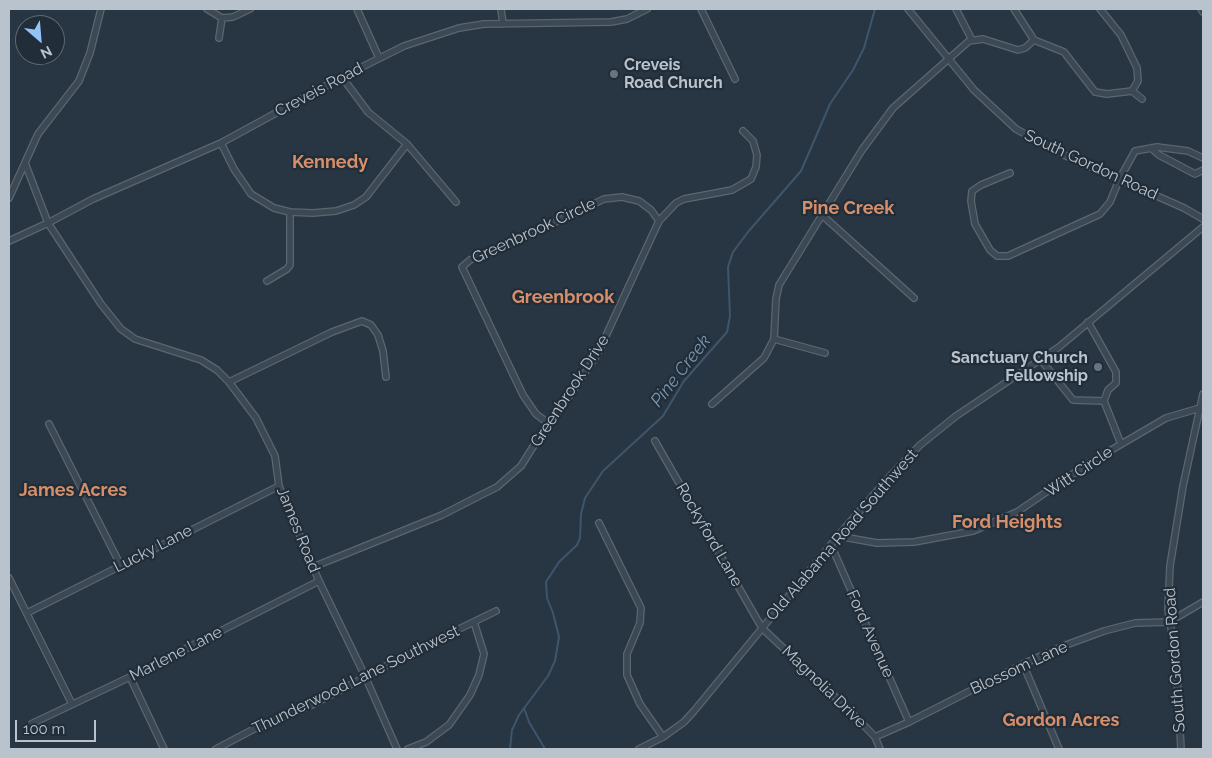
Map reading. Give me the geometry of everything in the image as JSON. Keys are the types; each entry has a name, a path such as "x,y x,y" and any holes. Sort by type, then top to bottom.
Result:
{"street":[{"path":"9,198 38,134 79,81 92,47 101,9"},
{"path":"207,9 222,18 233,17 250,9"},
{"path":"357,9 379,58"},
{"path":"501,9 503,24"},
{"name":"Creveis Road","path":"9,241 93,199 221,143 342,77 404,46 459,28 503,24 611,22 627,19 646,9"},
{"path":"701,9 735,79"},
{"name":"South Gordon Road","path":"908,9 947,59 997,114 1016,129 1036,141 1118,180 1184,208 1203,220"},
{"path":"956,9 972,40"},
{"path":"1014,9 1034,40 1064,52 1095,92 1107,94 1132,91 1142,99"},
{"path":"1100,9 1121,35 1137,68 1138,81 1132,91"},
{"path":"220,38 222,18"},
{"path":"712,404 764,358 774,339 776,299 779,285 862,150 893,108 947,59 972,40 986,40 1018,50 1026,48 1034,40"},
{"path":"342,77 368,112 407,144 456,202"},
{"name":"Greenbrook Drive","path":"313,568 442,515 497,487 529,455 548,423 559,411 597,355 659,220 676,203 684,199 732,190 750,179 756,168 757,155 753,141 743,131"},
{"path":"221,143 234,170 251,194 274,208 290,212 336,211 354,205 370,191 407,144"},
{"path":"1151,148 1159,155 1196,174 1203,170"},
{"path":"1010,173 981,185 972,191 971,201 975,224 990,250 997,256 1008,256 1100,214 1110,202 1118,180 1135,151 1151,148 1188,151 1203,158"},
{"name":"James Road","path":"25,163 48,223 101,304 121,329 136,339 201,360 217,370 229,382 256,418 272,448 277,466 279,486 313,568 365,676 397,749"},
{"name":"Greenbrook Circle","path":"548,423 536,414 523,396 462,267 470,260 498,249 604,199 622,197 639,201 651,210 659,220"},
{"path":"267,281 287,269 290,265 290,212"},
{"path":"822,214 914,298"},
{"name":"Old Alabama Road Southwest","path":"639,749 663,737 684,722 830,545 892,474 938,429 1041,360 1203,227"},
{"path":"229,382 332,332 362,321 371,325 378,335 383,351 386,377"},
{"path":"1088,322 1116,372 1116,383 1108,390 1104,401 1121,444"},
{"path":"774,339 825,353"},
{"path":"1041,360 1073,400 1104,401"},
{"name":"South Gordon Road","path":"1180,749 1176,657 1169,622 1170,566 1203,394"},
{"name":"Witt Circle","path":"838,536 877,543 914,542 973,531 1024,508 1089,463 1166,418 1200,408"},
{"path":"49,424 121,566"},
{"name":"Rockyford Lane","path":"655,441 762,628"},
{"name":"Lucky Lane","path":"27,613 279,486"},
{"path":"599,524 641,608 640,623 627,654 627,675 640,704 663,737"},
{"name":"Ford Avenue","path":"830,545 909,722"},
{"path":"9,578 72,704"},
{"name":"Marlene Lane","path":"31,724 130,677 319,581"},
{"path":"1169,622 1203,602"},
{"name":"Thunderwood Lane Southwest","path":"216,749 254,729 314,704 365,676 496,611"},
{"path":"408,749 426,742 449,725 470,695 479,675 484,654 474,622"},
{"name":"Blossom Lane","path":"875,737 909,722 1022,664 1104,630 1135,623 1169,622"},
{"name":"Magnolia Drive","path":"762,628 797,659 875,737 880,749"},
{"path":"1022,664 1059,749"},
{"path":"130,677 164,749"}],"waterway":[{"name":"Pine Creek","path":"510,749 512,730 519,715 548,676 555,661 559,637 547,598 546,582 559,562 577,545 580,538 581,514 585,498 603,471 663,416 684,381 727,332 730,316 728,267 733,252 801,171 830,104 853,70 864,48 875,9"},
{"path":"524,708 529,722 545,749"}],"place":[{"name":"Creveis Road Church","path":"614,74"},
{"name":"Sanctuary Church Fellowship","path":"1098,367"}],"district":[{"name":"Kennedy","path":"330,163"},
{"name":"Pine Creek","path":"848,209"},
{"name":"Greenbrook","path":"563,298"},
{"name":"James Acres","path":"73,491"},
{"name":"Ford Heights","path":"1007,523"},
{"name":"Gordon Acres","path":"1061,721"}]}
